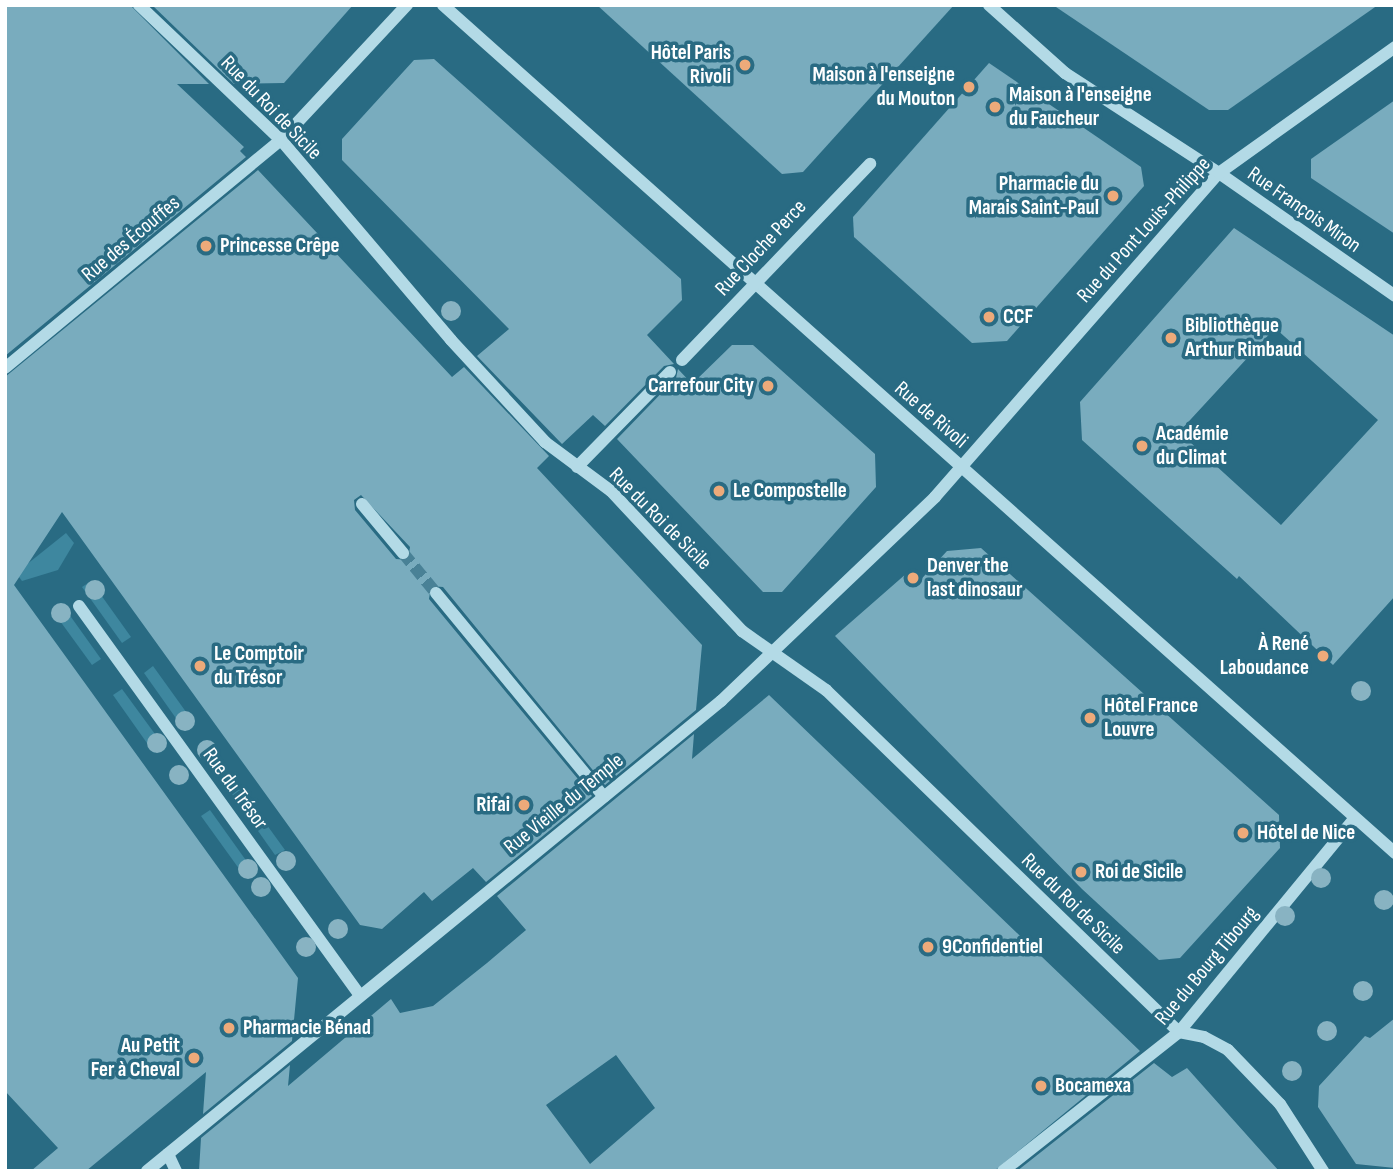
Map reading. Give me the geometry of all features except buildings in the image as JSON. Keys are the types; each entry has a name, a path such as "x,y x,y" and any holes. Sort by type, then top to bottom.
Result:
{"street":[{"name":"Rue du Roi de Sicile","path":"139,5 281,140 451,340 545,442 611,491 743,631 775,650 826,690 1180,1032"},
{"name":"Rue des Écouffes","path":"5,368 281,140 408,5"},
{"name":"Rue de Rivoli","path":"443,5 1395,853"},
{"name":"Rue François Miron","path":"989,5 1065,73 1219,173 1395,296"},
{"name":"Rue du Pont Louis-Philippe","path":"983,443 1219,173 1395,47"},
{"name":"Rue Cloche Perce","path":"682,360 870,164"},
{"path":"577,467 670,372"},
{"name":"Rue Vieille du Temple","path":"147,1171 604,797 775,650 962,467 983,443"},
{"path":"362,504 403,553"},
{"path":"436,593 604,797"},
{"name":"Rue du Trésor","path":"79,606 360,995"},
{"name":"Rue du Bourg Tibourg","path":"1003,1171 1180,1032 1355,818"},
{"path":"1180,1032 1204,1037 1228,1050 1280,1104 1323,1171"},
{"path":"168,1154 176,1171"}],"shaded area":[{"path":"66,533 74,543 58,570 22,581 16,573"},
{"path":"91,581 131,637 122,643 82,587"},
{"path":"61,603 101,659 92,665 52,610"},
{"path":"153,666 194,723 185,731 144,673"},
{"path":"122,689 163,745 154,753 113,695"},
{"path":"240,788 285,850 275,855 232,794"},
{"path":"210,810 255,873 245,877 201,816"}],"tunnel":[{"path":"403,553 436,593"}],"place":[{"name":"Hôtel Paris Rivoli","path":"745,65"},
{"name":"Maison à l'enseigne du Mouton","path":"969,87"},
{"name":"Maison à l'enseigne du Faucheur","path":"995,107"},
{"name":"Pharmacie du Marais Saint-Paul","path":"1113,196"},
{"name":"Princesse Crêpe","path":"206,246"},
{"name":"CCF","path":"989,317"},
{"name":"Bibliothèque Arthur Rimbaud","path":"1171,338"},
{"name":"Carrefour City","path":"768,386"},
{"name":"Académie du Climat","path":"1142,446"},
{"name":"Le Compostelle","path":"719,491"},
{"name":"Denver the last dinosaur","path":"913,578"},
{"name":"À René Laboudance","path":"1323,656"},
{"name":"Le Comptoir du Trésor","path":"200,666"},
{"name":"Hôtel France Louvre","path":"1090,718"},
{"name":"Rifai","path":"524,805"},
{"name":"Hôtel de Nice","path":"1243,833"},
{"name":"Roi de Sicile","path":"1081,872"},
{"name":"9Confidentiel","path":"928,947"},
{"name":"Pharmacie Bénad","path":"229,1028"},
{"name":"Au Petit Fer à Cheval","path":"194,1058"},
{"name":"Bocamexa","path":"1041,1086"}]}
